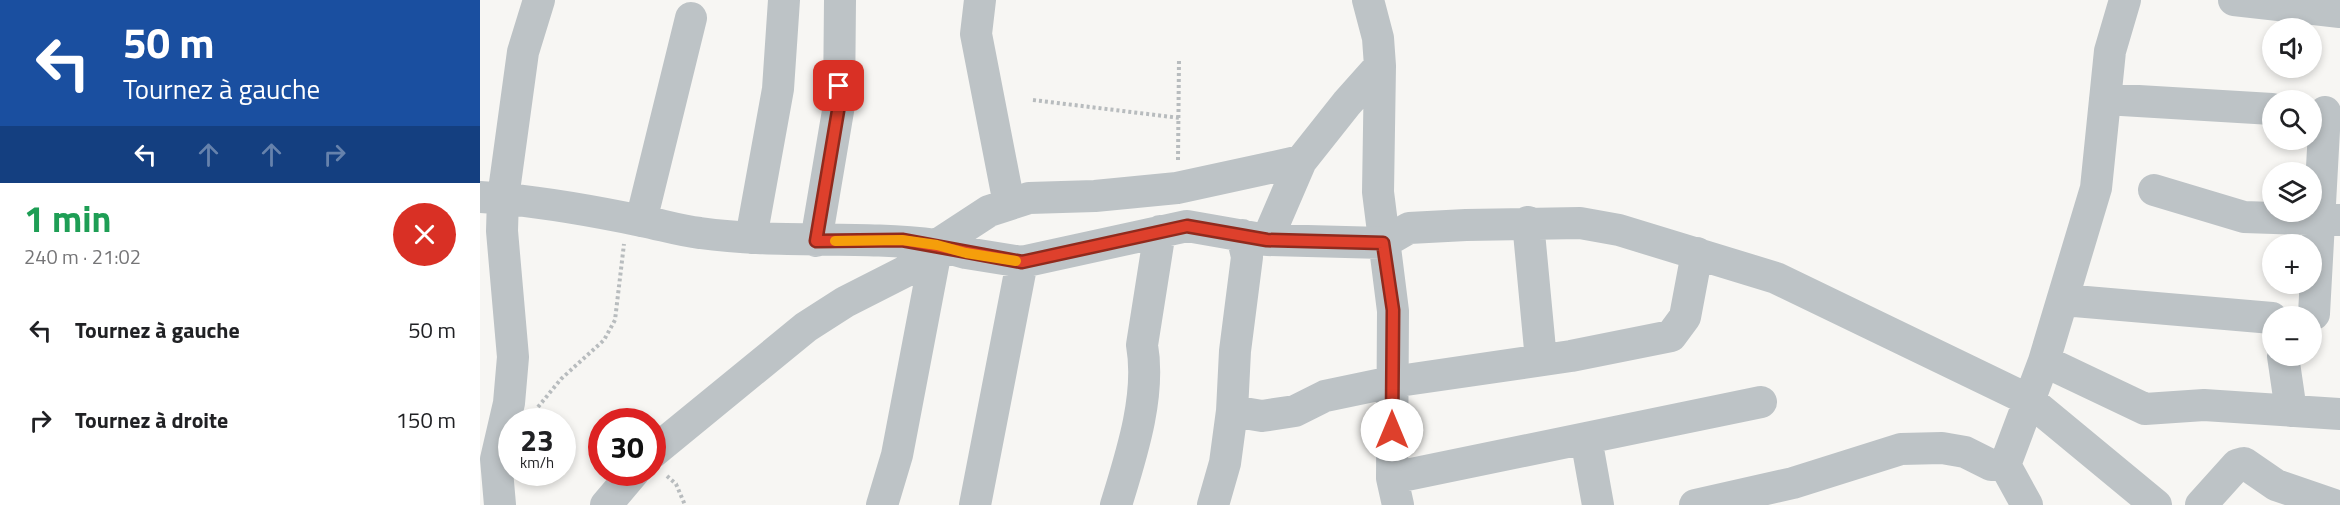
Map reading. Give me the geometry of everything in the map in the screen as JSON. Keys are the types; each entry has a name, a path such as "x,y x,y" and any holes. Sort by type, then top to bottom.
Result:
{"street":[{"path":"500,505 496,459 509,403 513,357 502,241 492,198 524,52 538,0"},
{"path":"751,238 778,89 784,0"},
{"path":"816,241 839,105 840,0"},
{"path":"980,0 976,34 1009,204"},
{"path":"1368,0 1378,38 1380,66 1378,192 1393,310 1395,491 1586,438 1761,402"},
{"path":"2027,505 2005,465 2044,361 2096,188 2110,51 2125,0"},
{"path":"2234,0 2340,12"},
{"path":"634,220 691,18"},
{"path":"1213,505 1225,463 1232,411 1235,351 1247,257 1254,238 1301,161 1347,102 1380,66"},
{"path":"2105,99 2262,108"},
{"path":"2318,306 2329,220 2325,112"},
{"path":"666,450 807,327 845,302 908,270 937,245 989,211 1029,198 1095,196 1177,188 1301,161"},
{"path":"2154,190 2244,217 2329,220"},
{"path":"492,198 634,220 699,233 816,241 902,240 1022,262 1187,226 1254,238 1383,243 1409,228 1528,222 1590,225 1619,230 1697,253 1785,283 2029,400 2156,505"},
{"path":"1528,222 1541,360"},
{"path":"1116,505 1138,421 1145,360 1142,345 1160,231"},
{"path":"882,505 897,455 937,245"},
{"path":"1232,411 1262,416 1295,411 1325,396 1392,382 1541,360 1671,336 1685,317 1697,253"},
{"path":"975,505 1022,262"},
{"path":"2062,300 2262,317"},
{"path":"2044,361 2145,409 2204,405 2340,414"},
{"path":"2284,366 2291,411"},
{"path":"1586,438 1598,505"},
{"path":"1695,505 1793,483 1901,448 1942,448 1965,452 1991,465 2005,465"},
{"path":"2200,505 2237,465 2244,463 2276,485 2334,505"},
{"path":"606,505 626,486"}],"path":[{"path":"1177,188 1180,118 1179,58"},
{"path":"1033,100 1180,118"},
{"path":"537,408 561,379 604,340 615,320 634,220"},
{"path":"666,477 676,484 685,505"}],"slow traffic":[{"path":"835,241 902,240 1016,261"}],"route":[{"path":"839,86 839,105 816,241 902,240 1022,262 1187,226 1267,240 1383,243 1393,310 1392,430"}]}
